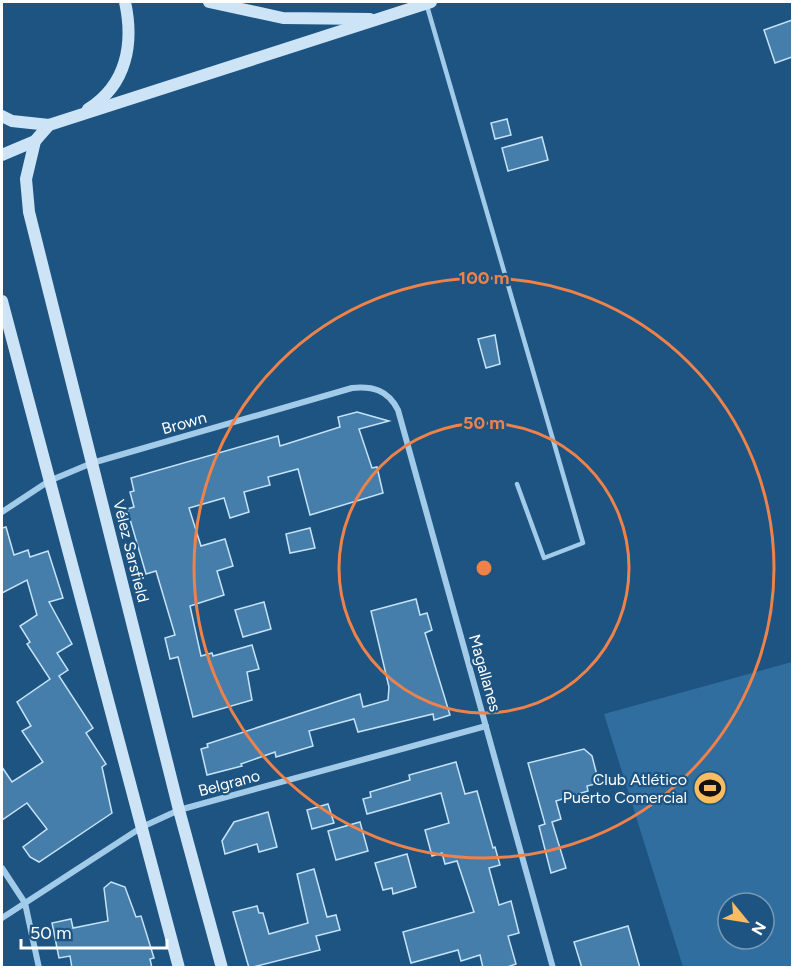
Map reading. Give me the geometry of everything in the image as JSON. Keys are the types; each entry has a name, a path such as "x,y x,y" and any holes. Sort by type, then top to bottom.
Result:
{"street":[{"path":"74,117 98,102 116,81 128,55 130,27 125,2"},
{"path":"209,2 283,18 383,19"},
{"path":"2,116 12,121 49,125 383,19 429,2"},
{"path":"2,155 35,141 49,125"},
{"name":"Vélez Sarsfield","path":"35,141 26,196 179,810 222,968"},
{"path":"2,301 179,968"},
{"name":"Brown","path":"2,512 49,481 92,463 352,388 364,387 382,392"},
{"name":"Magallanes","path":"382,392 394,402 398,411 553,968"},
{"name":"Belgrano","path":"2,918 142,827 179,810 486,726"},
{"path":"2,868 25,903 39,968"}],"lane":[{"path":"429,2 583,543 544,558 517,484"}],"shaded area":[{"name":"Club Atlético Puerto Comercial","path":"792,662 792,967 683,967 604,714"}],"building":[{"path":"792,20 792,57 775,63 764,30"},
{"path":"507,119 511,135 495,139 491,123"},
{"path":"542,137 548,160 508,171 502,148"},
{"path":"495,335 500,364 486,368 478,339"},
{"path":"357,412 389,421 359,429 372,468 377,467 383,493 310,515 298,469 268,477 270,485 244,492 249,512 230,518 224,498 189,508 201,546 225,539 233,566 217,571 224,595 190,606 201,656 212,653 213,656 252,645 259,669 247,672 252,700 193,717 178,657 170,659 165,638 175,635 156,571 146,574 127,509 134,507 130,492 134,491 131,478 278,436 280,446 340,427 338,417"},
{"path":"6,527 14,555 28,550 30,557 48,551 63,598 49,602 72,644 57,653 68,670 59,676 93,728 86,733 106,764 102,767 112,813 39,862 30,857 23,847 47,829 27,803 2,820 2,767 12,782 43,762 22,731 31,726 17,702 50,679 27,644 30,642 20,626 37,615 27,580 2,593 2,528"},
{"path":"310,528 315,548 290,553 286,534"},
{"path":"416,599 420,615 427,613 432,630 425,633 450,715 434,720 433,714 358,732 354,719 309,731 313,746 276,757 275,752 241,764 242,766 207,775 201,749 208,747 207,744 360,694 363,707 388,700 389,687 371,611"},
{"path":"264,602 271,629 243,637 235,610"},
{"path":"584,749 592,756 599,783 587,786 588,791 556,801 561,819 552,822 566,868 551,873 539,826 545,824 528,763"},
{"path":"456,762 465,794 477,791 500,865 489,868 499,905 511,901 519,933 508,936 516,964 504,968 483,968 480,955 461,961 458,950 411,963 403,932 474,912 457,861 445,864 442,853 432,856 425,830 449,823 441,793 367,814 363,799 371,797 370,792 410,780 409,775"},
{"path":"328,804 334,823 312,829 307,810"},
{"path":"268,812 277,847 259,852 257,844 225,854 222,841 234,822"},
{"path":"360,822 368,851 336,860 328,831"},
{"path":"407,854 416,887 393,894 392,888 383,890 375,863"},
{"path":"314,869 327,917 336,915 340,930 316,936 320,950 249,968 233,912 257,906 259,913 263,913 269,934 308,923 297,874"},
{"path":"111,882 125,887 136,917 141,916 154,958 150,959 152,968 72,968 70,956 59,958 52,923 71,919 73,928 108,921 104,888"},
{"path":"628,926 640,968 582,968 574,942"}],"place":[{"name":"Club Atlético Puerto Comercial","path":"710,788"}]}
